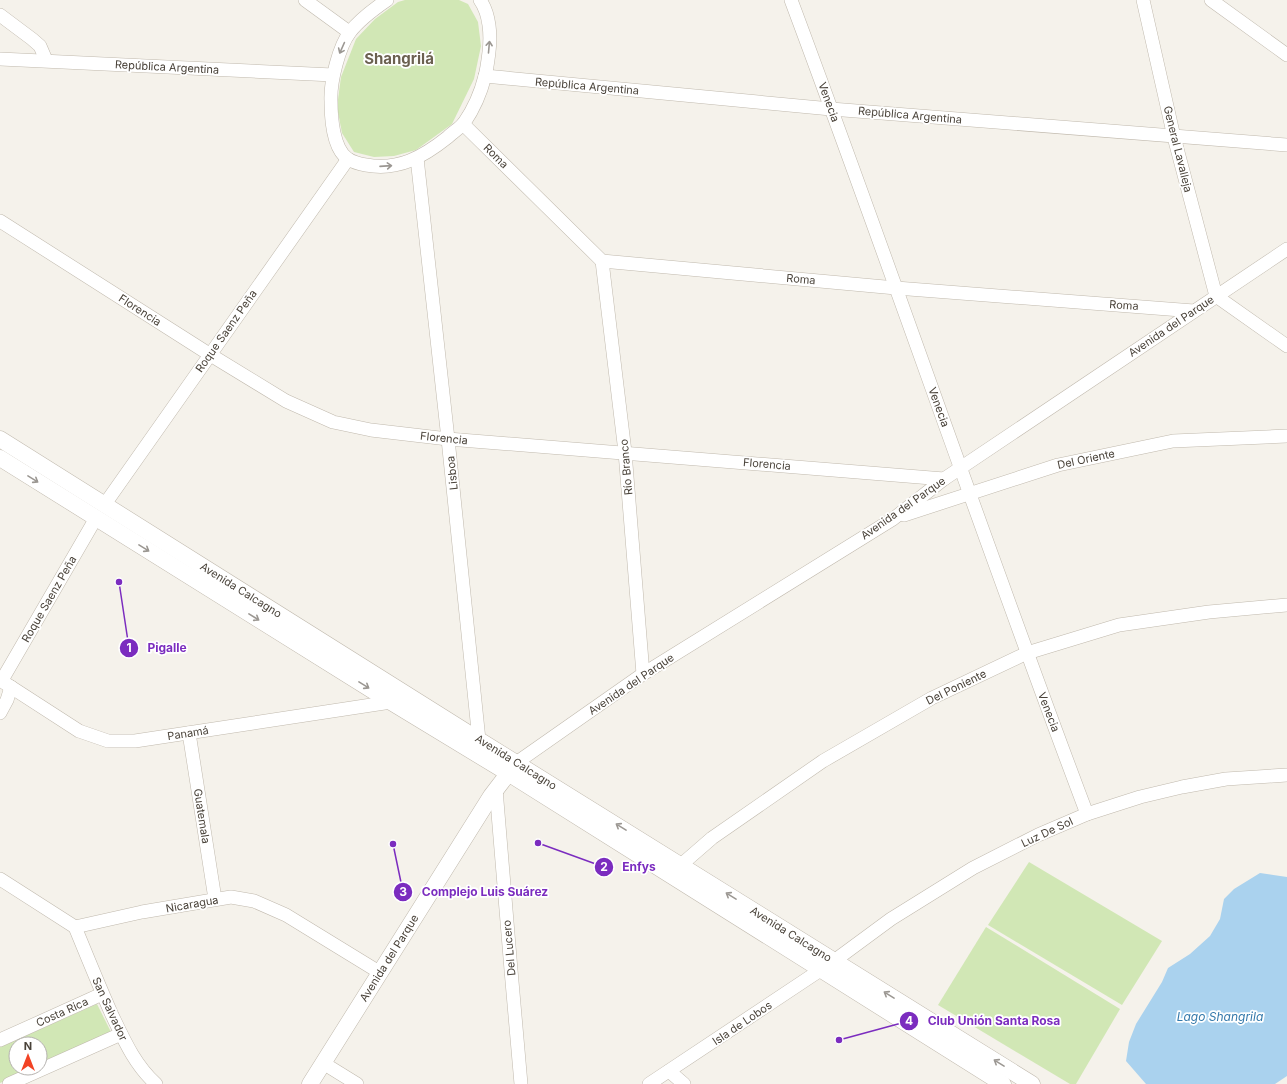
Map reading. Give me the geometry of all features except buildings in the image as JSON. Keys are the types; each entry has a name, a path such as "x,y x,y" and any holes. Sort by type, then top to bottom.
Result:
{"street":[{"path":"305,0 349,32"},
{"path":"387,0 367,15 349,32 333,75 330,95 331,119 339,149 348,159 375,167 399,165 417,158 440,143 463,124 476,100 485,76 490,44 489,23 483,4 480,0"},
{"name":"Venecia","path":"791,0 832,109 1027,653 1087,814"},
{"name":"General Lavalleja","path":"1143,0 1174,137 1216,296"},
{"path":"1211,0 1287,55"},
{"path":"0,14 40,46 46,60"},
{"name":"República Argentina","path":"0,59 46,60 333,75"},
{"name":"República Argentina","path":"485,76 832,109 1287,145"},
{"name":"Roma","path":"463,124 602,261 896,288 1194,311"},
{"name":"Lisboa","path":"417,158 479,740"},
{"name":"Roque Saenz Peña","path":"0,713 7,700 4,683 96,518 94,507 96,505 105,504 209,354 348,159"},
{"name":"Florencia","path":"0,221 209,354 286,401 333,422 371,430 448,439 625,452 944,479"},
{"name":"Avenida del Parque","path":"310,1084 496,788 512,768 643,674 893,518 944,479 1287,249"},
{"name":"Río Branco","path":"602,261 625,452 643,674"},
{"path":"1216,296 1287,346"},
{"name":"Del Oriente","path":"893,518 970,492 1058,465 1173,441 1287,436"},
{"name":"Avenida Calcagno","path":"0,439 479,740 512,768"},
{"name":"Avenida Calcagno","path":"0,458 391,702 512,768 676,870 834,961 1032,1084"},
{"name":"Del Poniente","path":"676,870 712,838 824,761 932,698 1027,653 1119,625 1209,612 1287,605"},
{"name":"Panamá","path":"4,683 80,730 108,741 135,741 391,702"},
{"name":"Guatemala","path":"189,733 215,899"},
{"name":"Luz De Sol","path":"834,961 891,919 973,868 1038,835 1087,814 1140,797 1182,787 1226,779 1287,775"},
{"name":"Del Lucero","path":"496,788 510,970 521,1084"},
{"name":"Avenida Calcagno","path":"676,870 820,970 1003,1084"},
{"path":"0,879 75,927"},
{"name":"Nicaragua","path":"75,927 231,897 254,901 286,915 379,972"},
{"name":"San Salvador","path":"75,927 102,994 134,1060 156,1084"},
{"name":"Isla de Lobos","path":"649,1084 834,961"},
{"name":"Costa Rica","path":"0,1040 102,994"},
{"path":"10,1084 121,1034"},
{"path":"323,1063 357,1084"},
{"path":"669,1071 684,1084"}],"green space":[{"path":"405,0 459,0 468,4 478,22 481,46 474,79 452,124 416,150 394,156 374,157 354,152 342,133 337,107 341,77 356,39 375,19 398,2"},
{"path":"1029,862 1162,941 1122,1005 988,925"},
{"path":"986,927 1120,1009 1076,1084 1070,1084 938,1005"},
{"path":"97,1004 111,1032 48,1061 48,1036 25,1036"},
{"path":"8,1043 8,1076 16,1076 0,1083 0,1047"}],"water":[{"name":"Lago Shangrila","path":"1260,873 1287,877 1287,1076 1275,1084 1146,1084 1126,1061 1129,1042 1136,1024 1162,982 1168,968 1190,954 1210,936 1220,919 1224,899 1234,889"}],"place":[{"name":"Pigalle","path":"119,582"},
{"name":"Enfys","path":"538,843"},
{"name":"Complejo Luis Suárez","path":"393,844"},
{"name":"Club Unión Santa Rosa","path":"839,1040"}],"district":[{"name":"Shangrilá","path":"399,59"}]}
